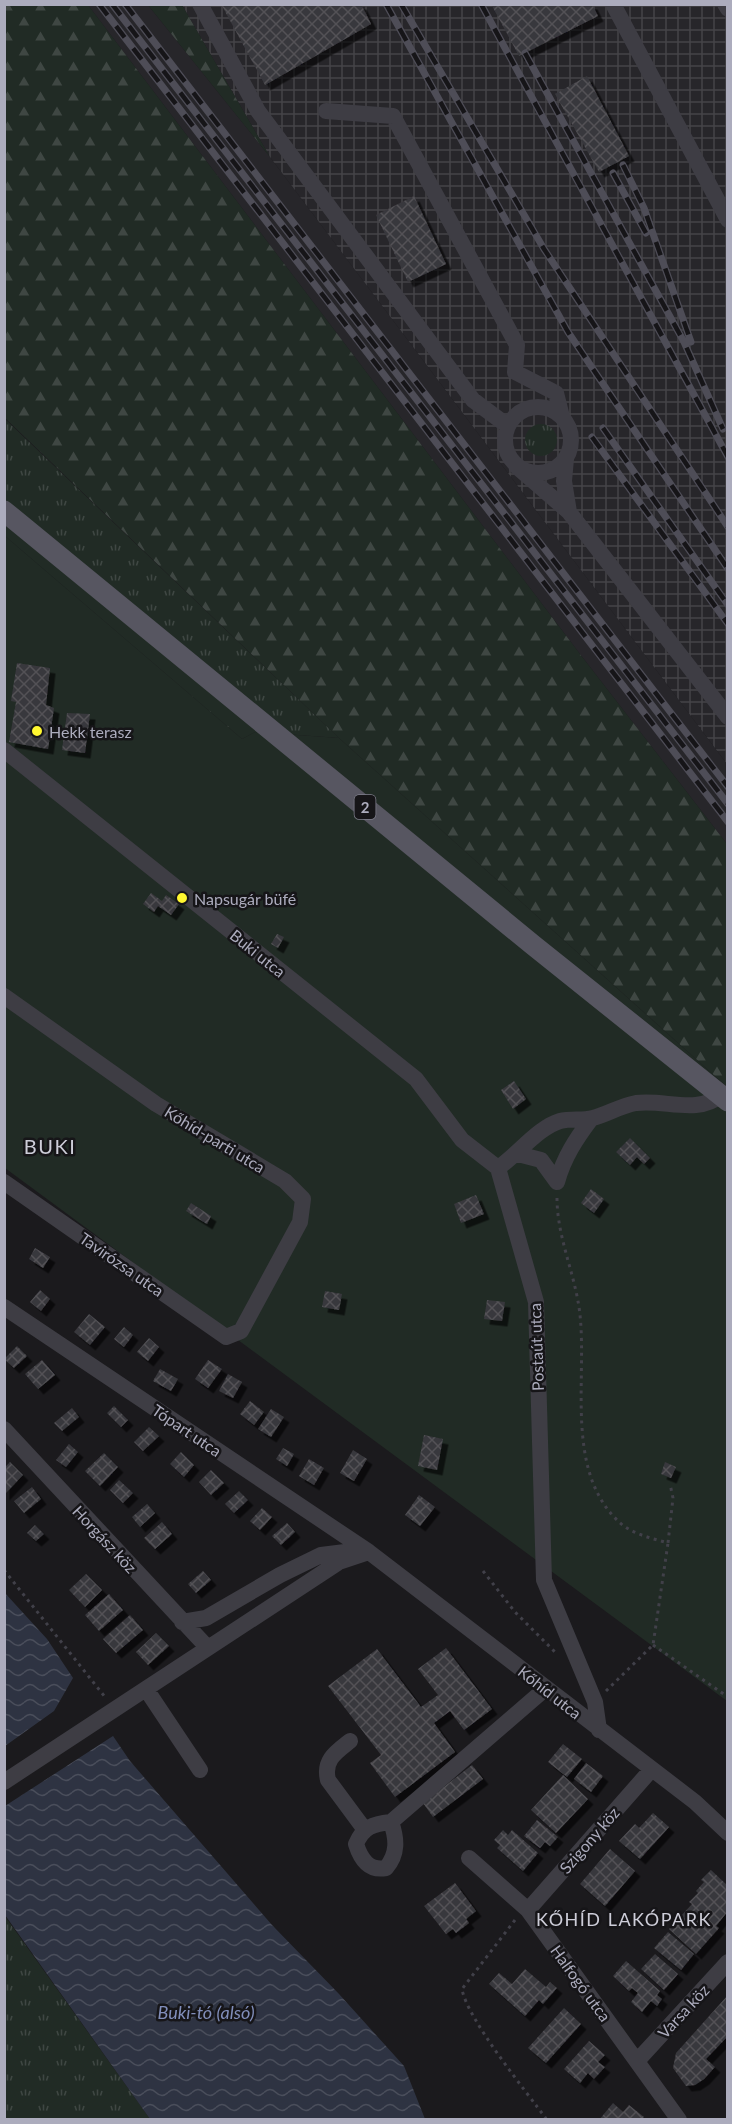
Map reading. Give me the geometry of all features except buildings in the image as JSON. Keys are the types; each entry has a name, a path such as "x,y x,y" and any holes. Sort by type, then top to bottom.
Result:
{"main road":[{"name":"2","path":"4,511 532,945 724,1098"}],"street":[{"path":"200,4 258,111 473,400 508,426"},
{"path":"613,4 726,210"},
{"path":"725,4 728,9"},
{"path":"326,111 393,116 517,345 515,372 556,393 562,417 572,437 566,459 564,481 569,512"},
{"path":"562,417 553,410 532,407 522,411 508,426 506,447 516,466 569,512 728,717"},
{"path":"516,466 537,474 549,472 566,459"},
{"name":"Buki utca","path":"4,750 416,1079 462,1140 498,1168"},
{"name":"Kőhíd-parti utca","path":"4,996 156,1104 285,1181 303,1199 300,1222 241,1331"},
{"path":"498,1168 518,1154 544,1128 561,1121 591,1119 620,1107 637,1103 656,1101 704,1106 724,1098"},
{"path":"557,1182 563,1161 591,1119"},
{"path":"518,1154 542,1161 557,1182"},
{"name":"Postaút utca","path":"498,1168 536,1302 544,1580 595,1702 599,1730"},
{"name":"Tavirózsa utca","path":"4,1182 226,1337 241,1331"},
{"name":"Tópart utca","path":"4,1307 369,1552"},
{"name":"Horgász köz","path":"4,1429 207,1647"},
{"path":"182,1622 206,1618 280,1575 321,1555 345,1551 369,1552"},
{"path":"4,1782 339,1562 369,1552"},
{"name":"Kőhíd utca","path":"369,1552 694,1802 728,1833"},
{"path":"146,1689 200,1770"},
{"path":"391,1822 395,1833 393,1859 386,1868 377,1869 367,1865 359,1855 356,1844 365,1830 372,1824 391,1822 545,1689"},
{"path":"351,1741 329,1760 326,1770 328,1780 365,1830"},
{"name":"Szigony köz","path":"528,1910 651,1770"},
{"name":"Halfogó utca","path":"469,1858 528,1910 679,2120"},
{"name":"Varsa köz","path":"638,2060 728,1962"}],"path":[{"path":"557,1182 557,1207 575,1281 580,1317 582,1425 588,1466 597,1497 619,1523 642,1536 668,1543"},
{"path":"595,1702 653,1645 673,1509 670,1484"},
{"path":"4,1570 110,1703"},
{"path":"483,1571 515,1612 562,1659"},
{"path":"653,1645 728,1697"}],"shaded area":[{"path":"88,5 148,5 270,157 727,764 727,844 583,658"},
{"path":"182,5 727,5 727,764 270,157"}],"green space":[{"path":"4,5 88,5 583,658 727,844 727,1087 339,738 5,418"},
{"path":"148,5 182,5 270,157"},
{"path":"4,418 339,738 255,732 242,739 5,536"},
{"path":"541,424 552,429 557,440 552,451 541,456 530,451 525,440 530,429"},
{"path":"5,536 242,739 255,732 339,738 727,1087 727,1701 5,1168"},
{"path":"4,1915 140,2105 150,2119 5,2119"}],"water":[{"path":"4,1592 47,1639 73,1678 54,1711 5,1746"},
{"name":"Buki-tó (alsó)","path":"113,1736 130,1761 272,1925 404,2066 425,2119 150,2119 5,1915 5,1806"}],"railway":[{"path":"99,4 728,822"},
{"path":"112,4 728,804"},
{"path":"125,4 728,787"},
{"path":"386,4 568,332 728,569"},
{"path":"401,4 544,249 728,527"},
{"path":"481,4 728,457"},
{"path":"525,53 684,342 723,429"},
{"path":"623,165 644,208 691,342"},
{"path":"613,173 646,233"},
{"path":"603,428 728,605"},
{"path":"592,437 728,624"}],"place":[{"name":"Hekk terasz","path":"37,731"},
{"name":"Napsugár büfé","path":"182,898"}],"district":[{"name":"BUKI","path":"50,1146"},
{"name":"KŐHÍD LAKÓPARK","path":"624,1919"}]}
